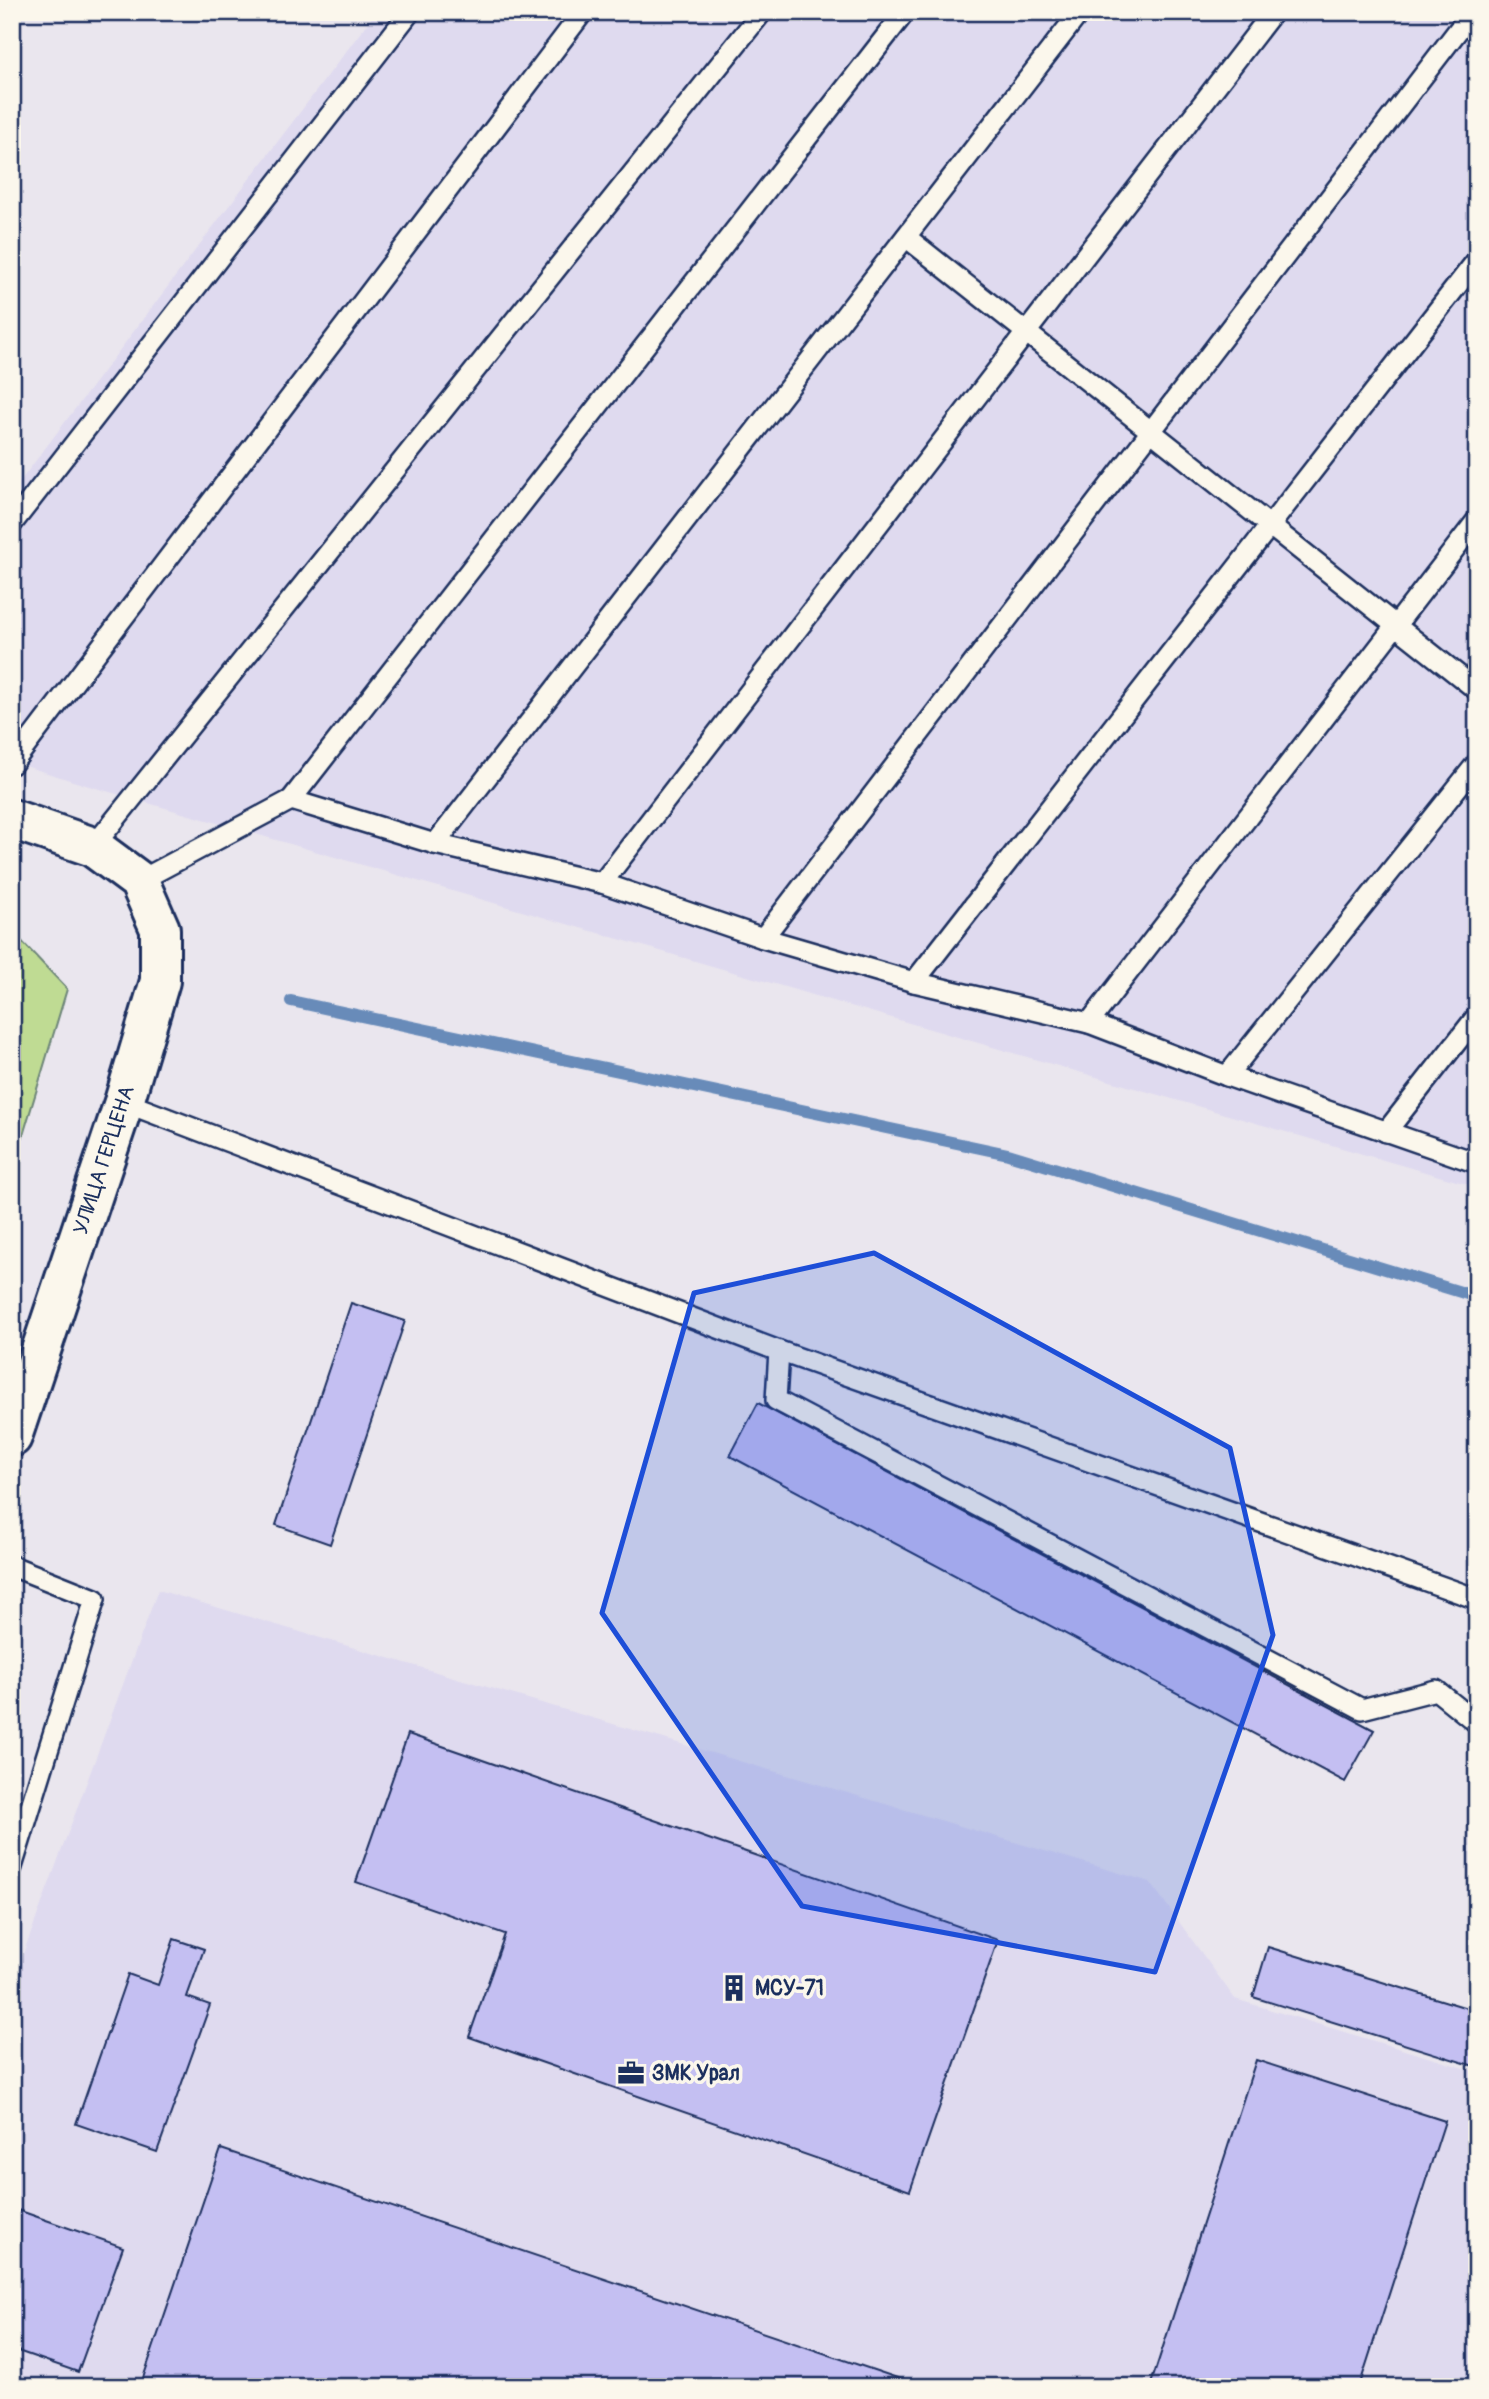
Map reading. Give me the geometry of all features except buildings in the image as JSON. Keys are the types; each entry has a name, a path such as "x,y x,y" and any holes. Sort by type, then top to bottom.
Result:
{"street":[{"path":"12,819 93,847 139,881"},
{"name":"УЛИЦА ГЕРЦЕНА","path":"15,1421 124,1102 160,981 160,929 139,881"}],"lane":[{"path":"12,524 410,12"},
{"path":"14,757 583,12"},
{"path":"93,847 762,12"},
{"path":"139,881 291,800 905,12"},
{"path":"435,844 1080,12"},
{"path":"602,883 1273,12"},
{"path":"763,938 1472,12"},
{"path":"906,237 1477,691"},
{"path":"914,982 1477,260"},
{"path":"1089,1023 1477,520"},
{"path":"1227,1076 1477,763"},
{"path":"291,800 435,844 602,883 763,938 914,982 1089,1023 1227,1076 1477,1163"},
{"path":"1386,1132 1477,1016"},
{"path":"124,1102 779,1351 1477,1599"},
{"path":"779,1351 776,1400 1362,1709 1436,1690 1477,1723"},
{"path":"12,1566 95,1599 12,1867"}],"highlighted area":[{"path":"874,1253 1230,1448 1273,1635 1155,1972 802,1906 602,1613 694,1293"}],"shaded area":[{"path":"376,12 1477,12 1477,1187 12,762 12,492"},
{"path":"158,1590 1150,1882 1235,1999 1477,2072 1477,2387 12,2387 12,1984"}],"green space":[{"path":"12,931 67,989 12,1172"}],"waterway":[{"path":"291,1001 1008,1154 1477,1297"}],"place":[{"name":"МСУ-71","path":"734,1988"},
{"name":"ЗМК Урал","path":"631,2073"}]}
